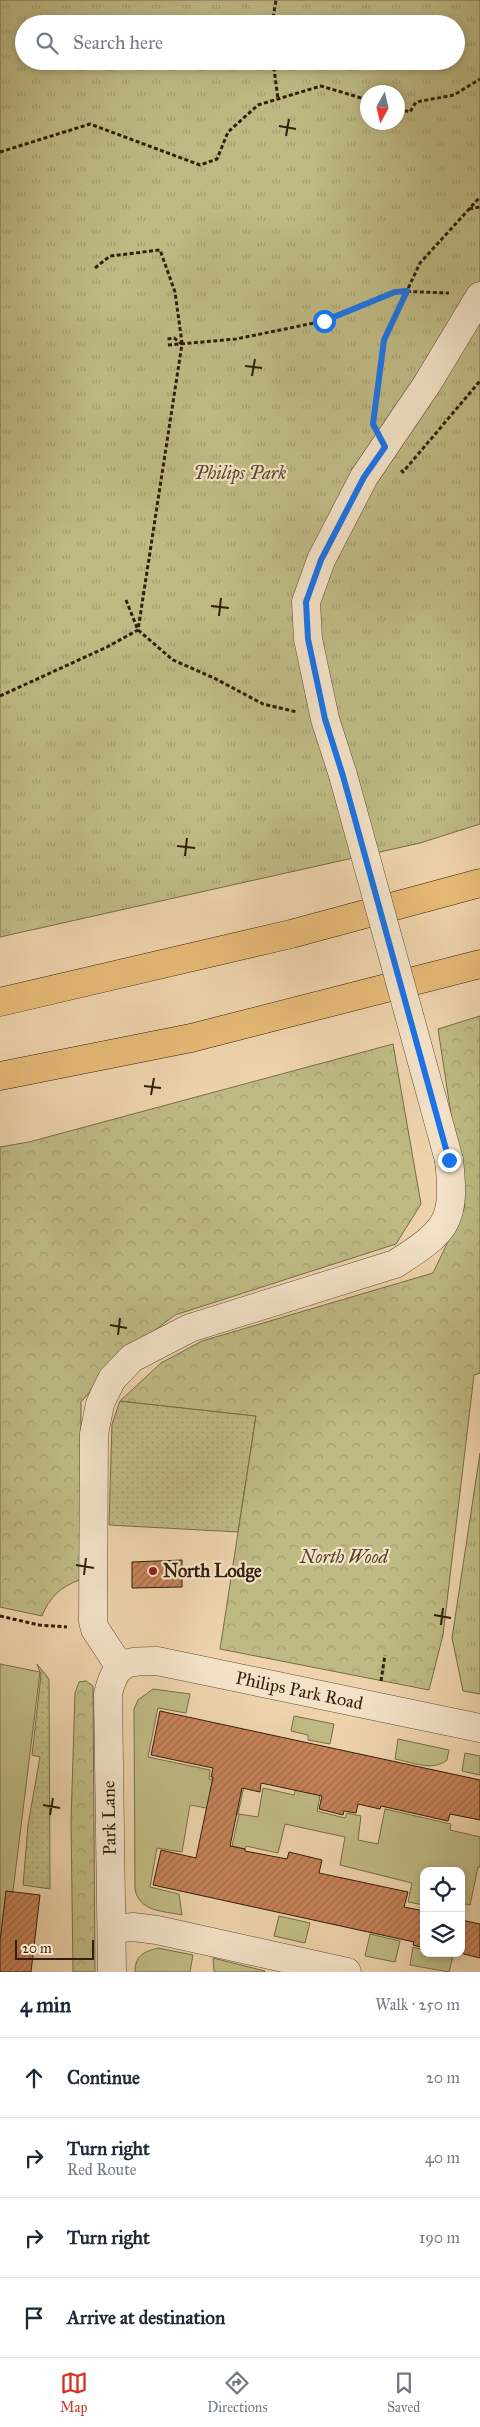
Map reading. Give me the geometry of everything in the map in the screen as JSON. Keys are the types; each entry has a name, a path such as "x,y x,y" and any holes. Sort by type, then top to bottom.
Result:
{"highway":[{"path":"0,1002 291,934 480,883"},
{"path":"0,1076 191,1038 480,964"}],"street":[{"path":"120,1667 95,1629 92,1581 94,1434 100,1404 112,1379 132,1358 190,1328 395,1264 435,1236 446,1221 453,1194 449,1160 343,776 325,719 308,639 306,602 321,560 364,477 427,384 480,296"},
{"name":"Philips Park Road","path":"120,1667 135,1661 157,1661 480,1728"},
{"name":"Park Lane","path":"112,1972 108,1694 113,1675 120,1667"},
{"path":"112,1929 133,1927 157,1930 347,1972"}],"path":[{"path":"274,15 276,0"},
{"path":"273,70 278,99"},
{"path":"405,111 410,112 416,102 454,94 480,78"},
{"path":"0,152 90,124 200,165 217,159 228,132 258,105 321,86 360,98"},
{"path":"480,197 420,263 384,340 373,424 385,447 403,472 480,381"},
{"path":"469,209 480,207"},
{"path":"95,268 110,256 160,250 175,292 182,344 138,630"},
{"path":"168,346 236,339 324,321 395,292 452,293"},
{"path":"167,339 174,338 182,344"},
{"path":"126,600 138,630 173,660 214,678 263,704 325,719"},
{"path":"0,696 107,647 138,630"},
{"path":"0,1616 39,1625 95,1629"}],"green space":[{"name":"Philips Park","path":"0,0 480,0 480,824 420,843 0,937"},
{"name":"North Wood","path":"480,1016 480,1373 474,1375 443,1635 429,1690 220,1649 256,1416 120,1401 161,1363 202,1341 433,1273 465,1206 438,1029"},
{"path":"393,1044 421,1204 396,1244 175,1315 121,1356 81,1402 80,1580 61,1589 52,1598 42,1616 0,1607 0,1147 29,1142"},
{"path":"120,1401 256,1416 238,1532 109,1525 112,1424"},
{"path":"480,1453 480,1694 463,1691 452,1638"},
{"path":"0,1664 40,1672 3,1972 0,1972"},
{"path":"37,1664 49,1679 50,1889 23,1885 28,1825 40,1757 32,1755 41,1675"},
{"path":"86,1681 93,1686 95,1972 73,1972 71,1821 75,1693 79,1682"},
{"path":"153,1689 190,1694 186,1713 158,1708 148,1757 210,1770 209,1779 244,1786 238,1814 190,1805 182,1852 157,1848 150,1887 179,1894 182,1915 160,1911 147,1906 137,1897 135,1889 134,1709 138,1700"},
{"path":"294,1716 334,1724 330,1744 308,1740 308,1735 291,1731"},
{"path":"398,1739 449,1750 447,1760 441,1764 429,1766 395,1759"},
{"path":"465,1753 480,1756 480,1775 462,1771"},
{"path":"297,1785 321,1790 317,1811 345,1818 347,1813 361,1816 358,1840 378,1844 385,1809 451,1824 450,1830 480,1837 480,1867 478,1867 470,1905 465,1904 465,1867 420,1867 420,1904 408,1902 412,1883 340,1865 345,1837 285,1824 278,1853 246,1846 245,1849 232,1846 239,1814 258,1817 263,1788 294,1795"},
{"path":"279,1916 310,1923 305,1943 274,1936"},
{"path":"370,1934 400,1941 395,1962 365,1956"},
{"path":"413,1947 420,1949 420,1957 453,1957 449,1972 410,1965"},
{"path":"158,1948 193,1955 190,1972 135,1972 138,1958 148,1951"},
{"path":"213,1958 265,1971 265,1972 214,1972"}],"building":[{"name":"North Lodge","path":"182,1560 182,1587 132,1588 132,1562"},
{"path":"160,1711 480,1780 480,1820 450,1814 448,1821 381,1806 380,1809 358,1804 356,1813 344,1811 343,1815 319,1809 322,1796 261,1783 260,1792 242,1788 230,1846 245,1849 245,1851 287,1859 289,1852 322,1860 319,1873 408,1892 404,1907 420,1910 420,1947 413,1945 414,1942 153,1885 161,1850 196,1858 213,1777 211,1777 213,1768 151,1755"},
{"path":"6,1891 40,1895 31,1972 0,1972 0,1941"},
{"path":"465,1921 480,1924 480,1958 465,1954"}],"place":[{"name":"North Lodge","path":"153,1571"}],"route":[{"path":"324,321 395,292 407,291 384,340 373,424 385,447 364,477 321,560 306,602 308,639 325,719 343,776 449,1160"}]}
